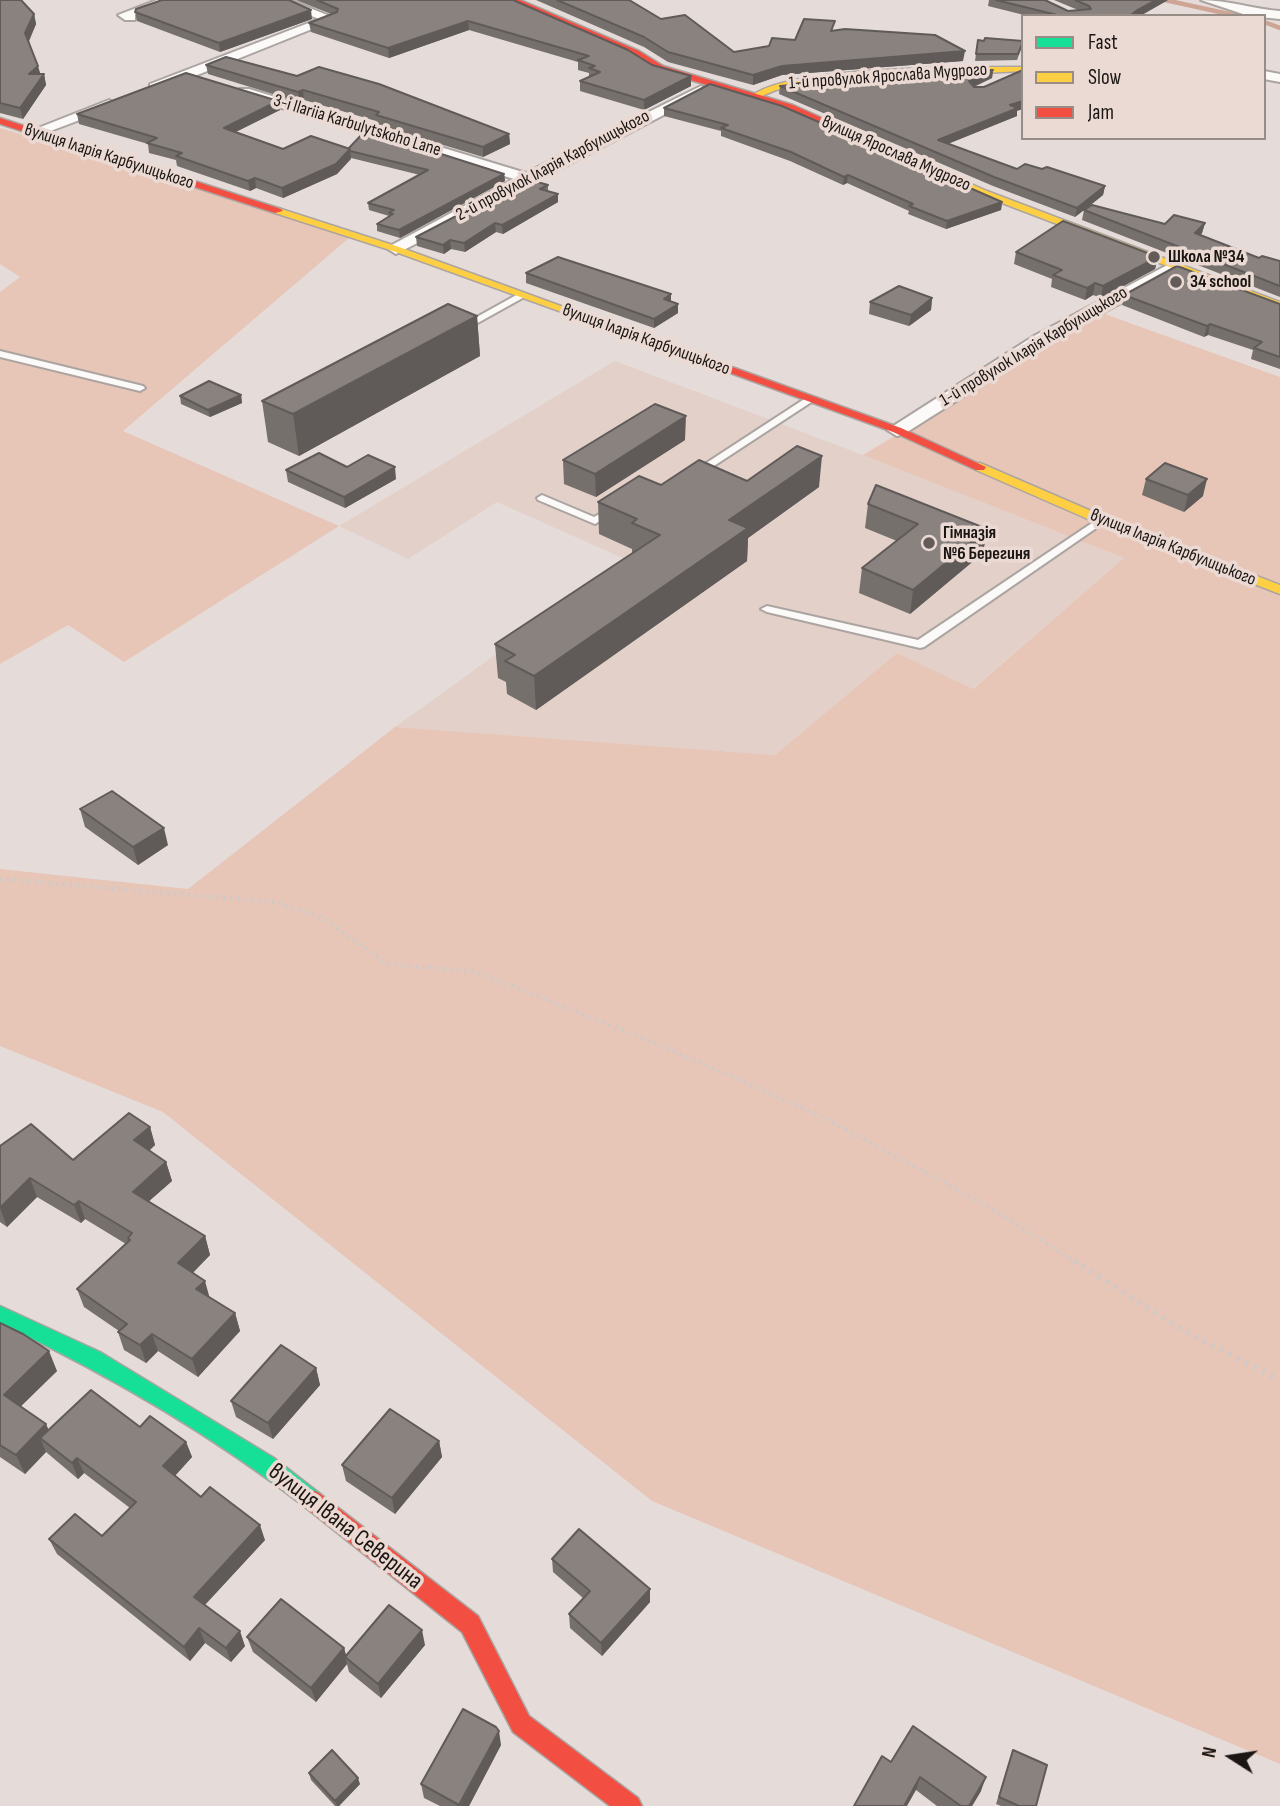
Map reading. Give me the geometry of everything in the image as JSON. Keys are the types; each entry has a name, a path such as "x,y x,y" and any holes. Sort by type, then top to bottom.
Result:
{"street":[{"path":"130,17 124,15 170,0"},
{"path":"35,132 331,19 278,0"},
{"name":"вулиця Ярослава Мудрого","path":"514,0 636,53 660,68 757,95 984,193 1280,306"},
{"path":"1207,0 1253,13 1280,15"},
{"name":"1-й провулок Ярослава Мудрого","path":"757,95 761,90 782,84 938,70 1021,70"},
{"path":"991,86 1021,71"},
{"name":"3-i Ilariia Karbulytskoho Lane","path":"186,75 527,178"},
{"name":"2-й провулок Іларія Карбулицького","path":"396,249 527,178 712,84"},
{"name":"вулиця Іларія Карбулицького","path":"0,121 396,249 897,430 1101,520 1280,590"},
{"name":"1-й провулок Іларія Карбулицького","path":"897,430 1040,340 1173,267"},
{"name":"вулиця Івана Северина","path":"0,1314 93,1358 267,1465 470,1623 521,1724 631,1806"}],"lane":[{"path":"451,334 523,295"},
{"path":"0,354 140,388"},
{"path":"677,485 809,399"},
{"path":"542,498 595,521 619,506"},
{"path":"767,609 920,644 1101,520"}],"path":[{"path":"0,879 275,902 321,917 388,964 476,972 660,1045 817,1114 989,1207 1184,1331 1280,1380"}],"shaded area":[{"path":"0,128 356,232 123,431 339,526 124,662 68,625 0,664 0,292 20,277 0,264"},
{"path":"1099,312 1280,377 1280,1764 652,1501 163,1112 0,1046 0,869 188,889 395,727 775,755 897,653 973,689 1124,558 863,455"},
{"path":"615,361 1124,558 972,689 897,653 775,755 395,727 627,560 497,502 408,559 339,526"}],"building":[{"path":"0,0 21,0 34,14 25,33 38,66 29,74 44,74 20,108 0,103"},
{"path":"162,0 289,0 311,10 219,43 135,12 136,9"},
{"path":"317,0 513,0 628,50 652,65 691,76 644,100 580,81 600,72 589,68 595,66 578,60 589,56 468,21 388,48 309,23 337,12 338,9"},
{"path":"557,0 629,0 661,19 685,15 734,52 769,46 772,38 795,40 804,19 835,21 831,31 845,29 935,35 965,51 782,66 753,75 668,52 644,37"},
{"path":"996,0 1045,0 1068,11 1091,9 1075,0 1156,0 1132,14 1053,14"},
{"path":"985,38 1021,41 1021,46 1018,54 976,54 978,40 984,41"},
{"path":"226,57 297,76 319,67 379,84 509,134 483,147 376,115 379,112 206,65"},
{"path":"993,70 969,81 974,87 984,87 1021,71 1021,102 1010,105 1018,108 938,140 1017,169 1025,164 1042,169 1047,167 1105,186 1077,208 994,177 780,86 939,71"},
{"path":"186,73 278,101 224,128 283,149 311,136 350,149 336,164 282,188 255,178 248,181 176,156 182,153 147,143 157,138 77,114"},
{"path":"710,84 782,106 1002,202 947,221 909,206 913,204 848,175 844,177 791,152 721,128 728,125 664,108"},
{"path":"366,130 504,174 399,230 377,224 393,214 389,213 394,210 368,203 428,170 350,151 349,148"},
{"path":"527,179 548,185 540,189 558,194 502,225 495,223 464,243 450,240 443,245 416,237"},
{"path":"1092,205 1165,224 1174,215 1205,223 1195,233 1259,258 1262,256 1280,261 1280,286 1084,210"},
{"path":"1063,221 1158,257 1103,286 1095,283 1087,288 1053,275 1062,270 1016,252"},
{"path":"558,257 671,294 664,299 678,304 654,319 526,273"},
{"path":"1177,266 1280,304 1280,357 1254,348 1262,342 1210,324 1207,326 1124,295"},
{"path":"899,286 932,298 911,315 870,302"},
{"path":"448,304 477,316 293,414 262,401"},
{"path":"209,381 241,395 208,410 180,396"},
{"path":"655,404 686,416 595,474 563,460"},
{"path":"797,446 822,456 729,520 748,528 534,676 505,661 515,655 495,644 660,535 632,523 637,519 598,502 639,476 661,485 699,460 747,481"},
{"path":"319,453 347,467 368,455 395,467 344,497 286,470"},
{"path":"1165,463 1207,479 1188,495 1146,479"},
{"path":"876,485 987,529 913,590 862,568 918,524 868,504"},
{"path":"112,791 164,828 133,847 80,809"},
{"path":"129,1113 150,1127 134,1140 166,1162 133,1192 205,1236 178,1263 205,1281 196,1289 235,1313 192,1359 152,1334 140,1345 118,1332 127,1324 77,1289 130,1240 128,1238 132,1233 79,1201 74,1205 30,1178 0,1208 0,1146 31,1124 73,1160"},
{"path":"0,1323 49,1351 4,1395 46,1424 16,1455 0,1445"},
{"path":"281,1345 316,1368 268,1423 231,1401"},
{"path":"91,1390 140,1427 150,1416 186,1442 163,1466 201,1497 210,1487 260,1525 194,1597 240,1631 226,1648 199,1628 184,1647 49,1539 75,1514 102,1536 136,1502 77,1458 72,1463 40,1438"},
{"path":"390,1409 439,1441 392,1498 342,1465"},
{"path":"579,1529 650,1589 601,1643 569,1614 590,1591 552,1559"},
{"path":"281,1599 344,1648 311,1688 247,1637"},
{"path":"389,1605 422,1630 378,1684 345,1657"},
{"path":"463,1709 499,1731 459,1805 421,1784"},
{"path":"913,1726 986,1777 969,1806 961,1806 920,1777 904,1806 854,1806 882,1756 891,1762"},
{"path":"332,1750 358,1778 335,1801 309,1773"},
{"path":"1013,1750 1047,1765 1036,1806 1019,1806 999,1797"}],"waterway":[{"path":"1165,0 1229,14"},
{"path":"1266,23 1280,28"}],"traffic: fast":[{"path":"0,1314 93,1358 267,1465 312,1500"}],"traffic: slow":[{"path":"757,95 773,88 840,77 927,71 1021,69"},
{"path":"942,174 984,193 1280,306"},
{"path":"278,211 396,249 671,348"},
{"path":"980,467 1101,520 1280,590"}],"traffic: jam":[{"path":"514,0 636,53 660,68 790,107 942,174"},
{"path":"0,121 278,211"},
{"path":"671,348 897,430 980,467"},
{"path":"312,1500 470,1624 521,1724 630,1806"}],"place":[{"name":"Школа №34","path":"1154,257"},
{"name":"34 school","path":"1176,282"},
{"name":"Гімназія №6 Берегиня","path":"929,543"}]}
